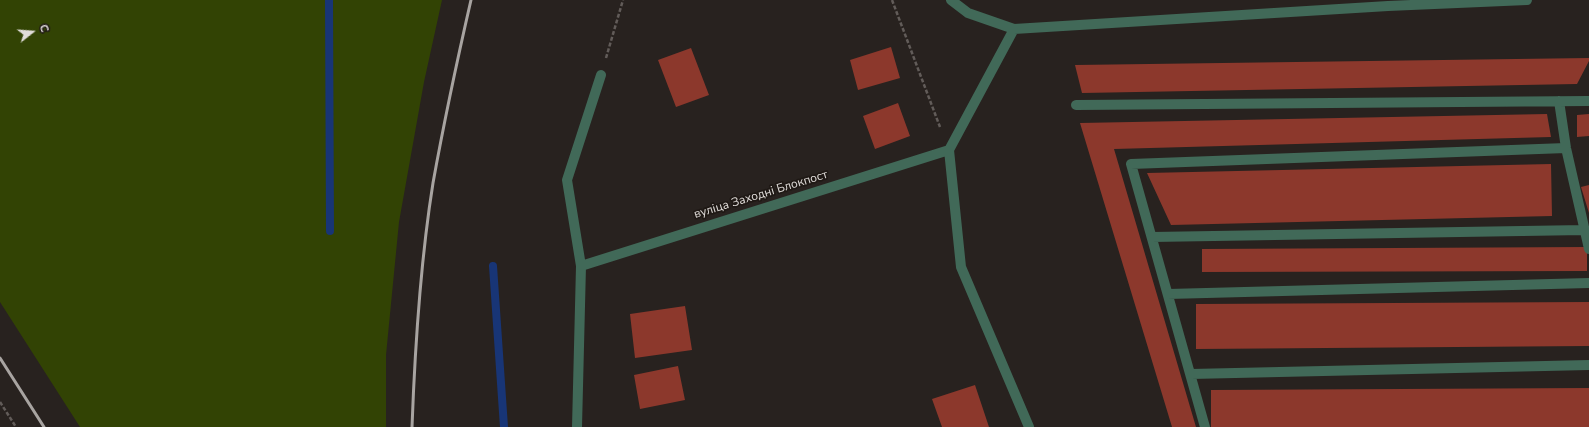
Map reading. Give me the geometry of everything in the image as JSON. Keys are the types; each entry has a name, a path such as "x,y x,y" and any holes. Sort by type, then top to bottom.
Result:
{"street":[{"path":"951,0 968,13 1014,29 1388,6 1527,0"},
{"path":"1014,29 949,150 961,266 1029,427"},
{"path":"577,427 581,266 567,180 601,76"},
{"path":"1559,101 1566,148 1589,249"},
{"path":"1076,105 1589,101"},
{"path":"1206,427 1132,164 1566,148"},
{"name":"вуліца Заходні Блокпост","path":"581,266 949,150"},
{"path":"1152,237 1584,230"},
{"path":"1168,294 1589,283"},
{"path":"1191,374 1589,365"}],"path":[{"path":"601,76 623,0"},
{"path":"892,0 949,150"},
{"path":"0,402 16,427"}],"green space":[{"path":"0,0 442,0 424,82 399,222 386,355 386,427 80,427 0,302"}],"building":[{"path":"891,47 900,78 858,90 850,60"},
{"path":"691,48 709,95 676,107 658,60"},
{"path":"1589,58 1589,61 1577,84 1082,93 1075,65"},
{"path":"898,103 910,136 875,149 863,116"},
{"path":"1547,114 1551,137 1114,149 1196,427 1172,427 1080,123"},
{"path":"1589,114 1589,136 1577,137 1577,115"},
{"path":"1551,164 1552,216 1171,225 1147,173"},
{"path":"1589,185 1589,213 1581,187"},
{"path":"1587,247 1587,271 1202,272 1202,249"},
{"path":"1589,302 1589,346 1196,349 1196,304"},
{"path":"685,306 692,350 635,358 630,314"},
{"path":"678,366 685,400 640,409 634,375"},
{"path":"975,385 989,427 942,427 932,399"},
{"path":"1589,388 1589,427 1211,427 1211,390"}],"waterway":[{"path":"329,0 330,231"},
{"path":"493,266 504,427"}],"railway":[{"path":"412,427 419,305 428,213 442,137 471,0"},
{"path":"0,358 44,427"}]}
